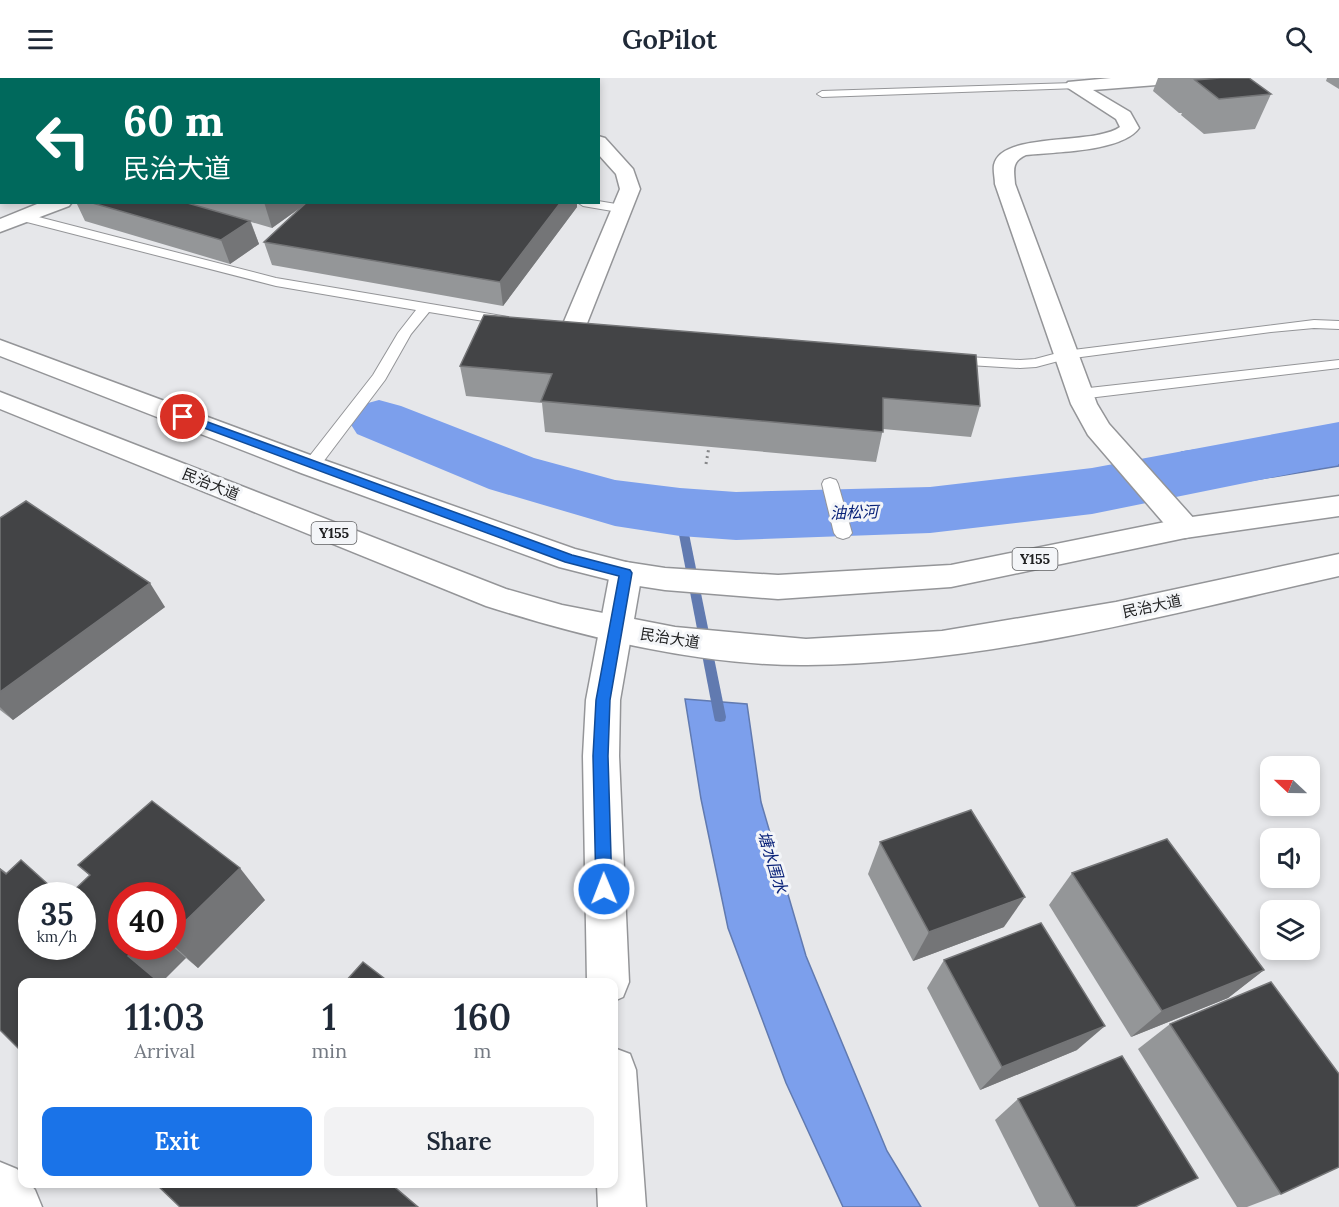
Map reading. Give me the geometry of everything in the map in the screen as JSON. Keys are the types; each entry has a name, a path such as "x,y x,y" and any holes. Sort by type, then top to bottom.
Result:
{"main road":[{"path":"1074,86 1182,78"},
{"path":"1074,86 1124,116 1130,128 1126,132 1106,139 1022,150 1010,155 1004,164 1005,184 1065,355 1080,394 1098,429 1185,528"},
{"path":"572,332 624,209 630,189 626,173 600,144"},
{"path":"0,213 53,204"},
{"path":"0,226 25,210"},
{"name":"Y155","path":"0,346 311,465 570,559 626,573 665,579 778,587 951,576 1185,528 1339,507"},
{"name":"民治大道","path":"0,400 496,598 615,629 675,640 806,652 942,644 1116,614 1339,566"},
{"path":"608,978 601,756 603,700 626,573"},
{"path":"618,1138 622,1207"},
{"path":"0,1186 18,1207"}],"lane":[{"path":"822,94 1074,86"},
{"path":"595,204 624,209"},
{"path":"25,210 242,274 322,291 523,323"},
{"path":"311,465 380,377 405,333 425,308"},
{"path":"942,360 1036,363 1065,355 1271,328 1314,324 1339,325"},
{"path":"1080,394 1339,364"},
{"path":"832,491 843,533"}],"path":[{"path":"706,464 709,447"}],"water":[{"path":"390,409 486,447 543,462 518,494 367,433"},
{"path":"1339,430 1339,466 1194,490 1174,465 1176,455 1182,452"},
{"path":"1101,473 1106,490 1114,501 878,531 869,495 997,490"},
{"path":"614,481 659,494 706,501 800,500 807,535 715,532 588,515"},
{"path":"685,699 747,704 761,802 806,956 887,1151 921,1207 843,1207 786,1083 728,928 701,799"}],"building":[{"path":"1249,78 1271,94 1219,99 1195,80"},
{"path":"96,204 191,204 250,221 221,240"},
{"path":"305,204 559,204 500,282 264,242"},
{"path":"484,315 976,355 980,406 883,398 883,432 541,401 552,374 460,366"},
{"path":"26,501 150,583 0,692 0,518"},
{"path":"152,801 240,868 186,920 186,882 108,882 108,960 133,960 154,978 18,978 18,1048 0,1030 0,869 6,874 21,860 45,882 18,882 18,960 96,960 96,882 83,882 90,875 78,865"},
{"path":"971,810 1025,897 929,932 880,842"},
{"path":"1167,839 1264,970 1162,1011 1072,873"},
{"path":"1041,923 1105,1026 1002,1067 944,960"},
{"path":"363,962 384,978 349,978"},
{"path":"1271,982 1339,1074 1339,1167 1281,1194 1170,1024"},
{"path":"1122,1056 1198,1178 1135,1207 1076,1207 1018,1099"},
{"path":"160,1188 396,1188 418,1207 180,1207"}],"waterway":[{"name":"油松河","path":"379,420 512,474 615,503 680,512 736,516 930,510 1092,491 1339,443"},
{"name":"塘水围水","path":"680,514 720,717"}],"route":[{"path":"183,417 570,559 626,573 603,700 601,756 604,889"}]}
